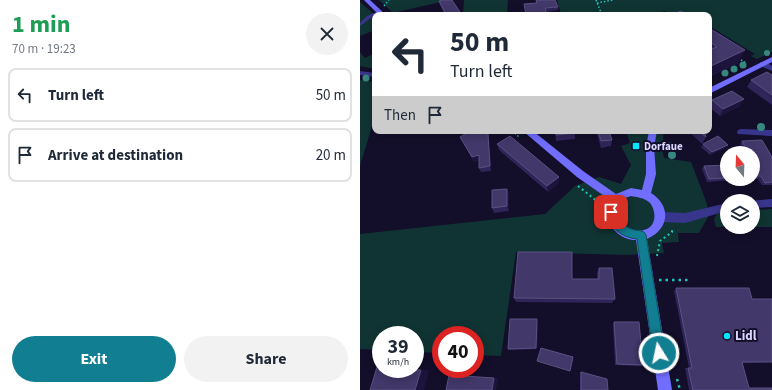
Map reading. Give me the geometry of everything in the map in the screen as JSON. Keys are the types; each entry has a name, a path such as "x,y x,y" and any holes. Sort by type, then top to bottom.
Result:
{"street":[{"path":"367,0 382,11"},
{"path":"712,90 772,60"},
{"path":"763,64 772,69"},
{"path":"360,73 372,75"},
{"path":"740,132 772,133"},
{"path":"531,134 580,174 616,199"},
{"path":"645,194 651,174 650,147 652,134"},
{"path":"631,192 645,194 657,204 661,217 658,226 655,230 641,235 625,232 614,221 612,207 616,199 622,194 631,192"},
{"path":"760,204 772,203"},
{"path":"661,217 685,218 720,209"},
{"path":"641,235 665,390"}],"lane":[{"path":"360,25 372,16"}],"path":[{"path":"382,11 389,0"},
{"path":"596,0 601,12"},
{"path":"597,3 613,0"},
{"path":"735,57 748,65"},
{"path":"656,258 657,246 661,236 672,232"},
{"path":"659,275 660,286"},
{"path":"659,280 688,280"},
{"path":"677,377 680,390"}],"green space":[{"path":"379,0 449,0 397,12 392,12"},
{"path":"464,0 508,0 507,12 463,12"},
{"path":"557,0 772,0 772,52 757,59 751,56 755,54 712,28 712,12 560,12"},
{"path":"360,2 372,12 372,31 360,36"},
{"path":"360,52 365,58 372,54 372,68 360,66"},
{"path":"360,80 372,82 372,126 360,166"},
{"path":"627,134 664,134 662,147 664,158 691,162 707,204 708,217 699,233 678,233 679,242 662,243 664,253 627,255 516,252 501,356 484,355 484,326 432,326 432,353 424,352 424,326 372,326 372,350 360,349 360,234 545,214 575,186 599,177 621,184 631,165 621,146 630,143"},
{"path":"772,209 772,227 760,227 760,210"},
{"path":"718,212 720,212 720,227 716,227 714,219"}],"building":[{"path":"452,0 460,12 445,12 439,1"},
{"path":"536,0 555,0 558,7 545,8 546,12 525,12 524,4 537,3"},
{"path":"712,30 745,50 712,66 712,49 717,47 712,43"},
{"path":"767,72 772,75 772,95 751,80"},
{"path":"732,91 744,99 723,109 712,100"},
{"path":"465,134 488,134 490,166 479,168 479,155 472,157 460,137"},
{"path":"599,134 610,134 612,140 601,141"},
{"path":"510,136 559,177 547,186 497,144"},
{"path":"718,136 728,145 720,146 720,148 712,152 703,144"},
{"path":"762,140 772,157 772,182 765,183 760,176 760,146 744,146 742,141"},
{"path":"720,165 720,178 709,179 704,166"},
{"path":"507,189 507,206 492,208 492,190"},
{"path":"518,252 572,252 572,279 599,279 599,268 612,268 615,299 514,298"},
{"name":"Lidl","path":"676,288 749,288 752,299 772,299 772,362 742,362 749,388 772,388 772,390 693,390 688,368 692,368"},
{"path":"510,319 537,319 536,348 508,349"},
{"path":"614,322 639,322 643,365 617,364"},
{"path":"541,348 573,357 570,371 537,361"},
{"path":"581,372 607,379 608,390 581,390"},
{"path":"374,378 419,378 415,390 370,390"},
{"path":"448,378 494,378 492,390 446,390"}],"place":[{"name":"Dorfaue","path":"636,146"},
{"name":"Lidl","path":"727,336"}],"route":[{"path":"611,212 614,221 621,229 630,234 641,235 659,353"}]}
